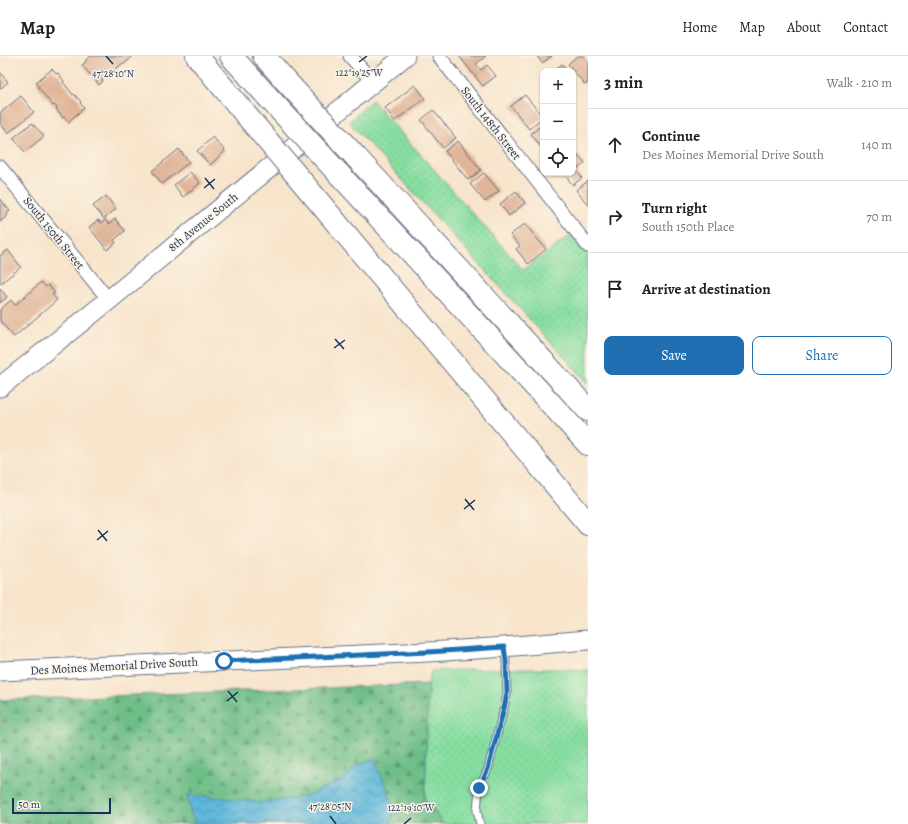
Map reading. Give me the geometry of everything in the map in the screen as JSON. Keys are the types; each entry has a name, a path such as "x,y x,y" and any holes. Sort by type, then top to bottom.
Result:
{"highway":[{"path":"197,56 588,524"},
{"path":"231,56 588,444"},
{"path":"264,56 588,410"},
{"path":"566,496 588,516"}],"main road":[{"name":"8th Avenue South","path":"0,387 109,300 405,56"},
{"name":"Des Moines Memorial Drive South","path":"0,671 428,652 588,640"}],"street":[{"path":"350,56 373,82"},
{"name":"South 148th Street","path":"439,56 588,246"},
{"name":"South 150th Street","path":"0,167 109,300"}],"lane":[{"path":"480,824 477,811 479,788 488,769 507,693 504,647"}],"green space":[{"path":"372,100 523,270 571,235 588,255 588,383 349,122"},
{"path":"495,669 588,670 588,824 443,824 425,798 428,684 431,671"},
{"path":"428,684 425,798 443,824 0,824 0,700"}],"water":[{"path":"374,759 394,809 391,824 196,824 192,817 187,795 236,799 260,803 306,796 345,779 357,765"}],"building":[{"path":"91,56 132,56 124,64 123,63 113,71 114,72 108,78 106,76 99,85 82,65"},
{"path":"459,56 486,56 476,64 481,70 487,65 496,76 483,86"},
{"path":"537,56 552,56 542,63"},
{"path":"577,56 584,56 588,62 588,82 585,85 576,74 576,68 571,68 568,64"},
{"path":"562,64 565,68 557,68"},
{"path":"52,69 56,74 58,73 64,81 63,82 73,95 74,94 81,102 80,103 84,108 68,122 64,117 63,118 56,109 57,108 54,105 53,106 38,87 36,82"},
{"path":"0,72 8,82 0,89"},
{"path":"415,85 425,98 395,121 385,108"},
{"path":"525,95 540,113 540,120 529,129 511,106"},
{"path":"21,96 34,112 8,133 0,123 0,113"},
{"path":"433,110 456,138 443,148 421,120"},
{"path":"32,123 44,136 25,152 13,138"},
{"path":"540,126 540,146 531,134"},
{"path":"213,137 225,151 210,165 197,151"},
{"path":"458,141 481,170 468,180 445,151"},
{"path":"179,149 189,162 162,184 152,171"},
{"path":"576,152 585,163 576,170"},
{"path":"576,170 582,178 573,185 566,176 576,176"},
{"path":"190,172 200,183 183,197 174,185"},
{"path":"484,173 499,191 485,202 470,184"},
{"path":"588,181 588,205 576,190"},
{"path":"516,191 525,203 509,216 500,204"},
{"path":"106,196 116,209 104,219 93,206"},
{"path":"0,199 10,211 7,213 8,215 0,222"},
{"path":"115,219 125,231 114,240 116,243 107,250 89,227 98,220 101,223 105,220 109,224"},
{"path":"525,224 546,249 528,264 516,249 520,246 510,235"},
{"path":"8,250 21,267 0,284 0,256"},
{"path":"41,282 46,287 48,285 55,293 52,294 57,300 14,337 0,321 0,310 11,300 15,305"},
{"path":"0,288 7,297 0,303"}],"route":[{"path":"224,661 504,647 507,693 488,769 479,788"}]}
